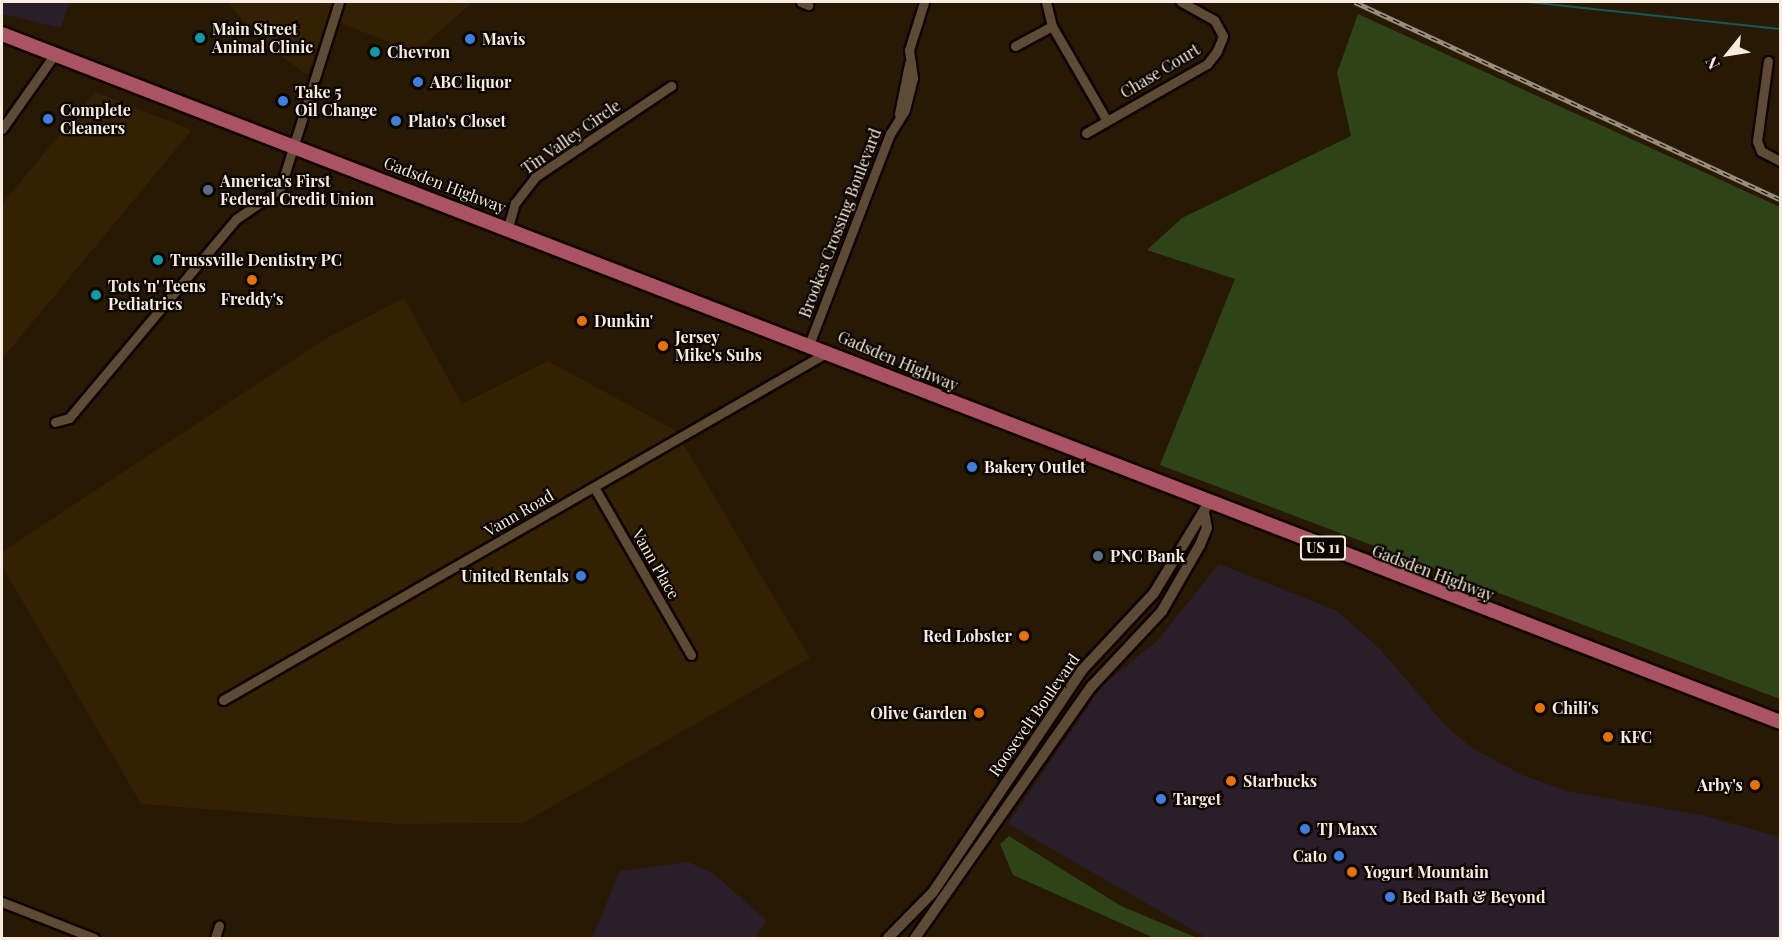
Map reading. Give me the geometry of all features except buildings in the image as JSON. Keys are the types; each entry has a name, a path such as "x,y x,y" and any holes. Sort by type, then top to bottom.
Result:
{"main road":[{"name":"Gadsden Highway","path":"2,34 810,342 1206,508 1780,722"}],"street":[{"path":"55,422 69,418 236,219 279,189 297,147 339,2"},
{"name":"Brookes Crossing Boulevard","path":"810,342 899,114 924,2"},
{"path":"1046,2 1052,26 1106,119"},
{"name":"Chase Court","path":"1086,133 1106,119 1208,64 1223,36 1214,20 1181,2"},
{"path":"1015,46 1052,26"},
{"path":"2,129 55,54"},
{"path":"1768,61 1757,141 1761,151 1780,160"},
{"name":"Tin Valley Circle","path":"508,227 515,203 535,177 671,86"},
{"name":"Vann Road","path":"223,700 831,351"},
{"name":"Vann Place","path":"594,487 691,655"},
{"name":"Roosevelt Boulevard","path":"888,939 933,892 1068,688 1154,593 1193,521 1206,508"},
{"name":"Roosevelt Boulevard","path":"915,939 1091,687 1162,611 1203,537 1206,508"},
{"path":"2,902 94,939"},
{"path":"215,939 219,926"}],"shaded area":[{"path":"2,2 69,2 61,28 2,14"},
{"path":"227,2 473,2 416,52 329,19 307,75 258,39"},
{"path":"95,92 192,130 2,359 2,204"},
{"path":"404,298 462,404 548,361 675,430 810,658 523,823 398,824 141,804 2,566 2,552 325,339"},
{"path":"1219,564 1337,611 1380,649 1446,726 1472,748 1522,775 1567,791 1705,816 1780,837 1780,938 1207,938 1008,824 1102,686 1158,640"},
{"path":"688,862 713,873 767,921 754,938 592,938 620,871"}],"green space":[{"path":"1358,14 1780,207 1780,699 1160,465 1235,279 1147,250 1182,218 1351,136 1337,73"},
{"path":"1009,836 1121,906 1197,938 1154,938 1013,875 1000,844"}],"waterway":[{"path":"1458,2 1528,2 1780,29"}],"railway":[{"path":"1355,2 1780,199"}],"place":[{"name":"Main Street Animal Clinic","path":"200,38"},
{"name":"Mavis","path":"470,39"},
{"name":"Chevron","path":"375,52"},
{"name":"ABC liquor","path":"418,82"},
{"name":"Take 5 Oil Change","path":"283,101"},
{"name":"Complete Cleaners","path":"48,119"},
{"name":"Plato's Closet","path":"396,121"},
{"name":"America's First Federal Credit Union","path":"208,190"},
{"name":"Trussville Dentistry PC","path":"158,260"},
{"name":"Freddy's","path":"252,280"},
{"name":"Tots 'n' Teens Pediatrics","path":"96,295"},
{"name":"Dunkin'","path":"582,321"},
{"name":"Jersey Mike's Subs","path":"663,346"},
{"name":"Bakery Outlet","path":"972,467"},
{"name":"PNC Bank","path":"1098,556"},
{"name":"United Rentals","path":"581,576"},
{"name":"Red Lobster","path":"1024,636"},
{"name":"Chili's","path":"1540,708"},
{"name":"Olive Garden","path":"979,713"},
{"name":"KFC","path":"1608,737"},
{"name":"Starbucks","path":"1231,781"},
{"name":"Arby's","path":"1755,785"},
{"name":"Target","path":"1161,799"},
{"name":"TJ Maxx","path":"1305,829"},
{"name":"Cato","path":"1339,856"},
{"name":"Yogurt Mountain","path":"1352,872"},
{"name":"Bed Bath & Beyond","path":"1390,897"}]}
